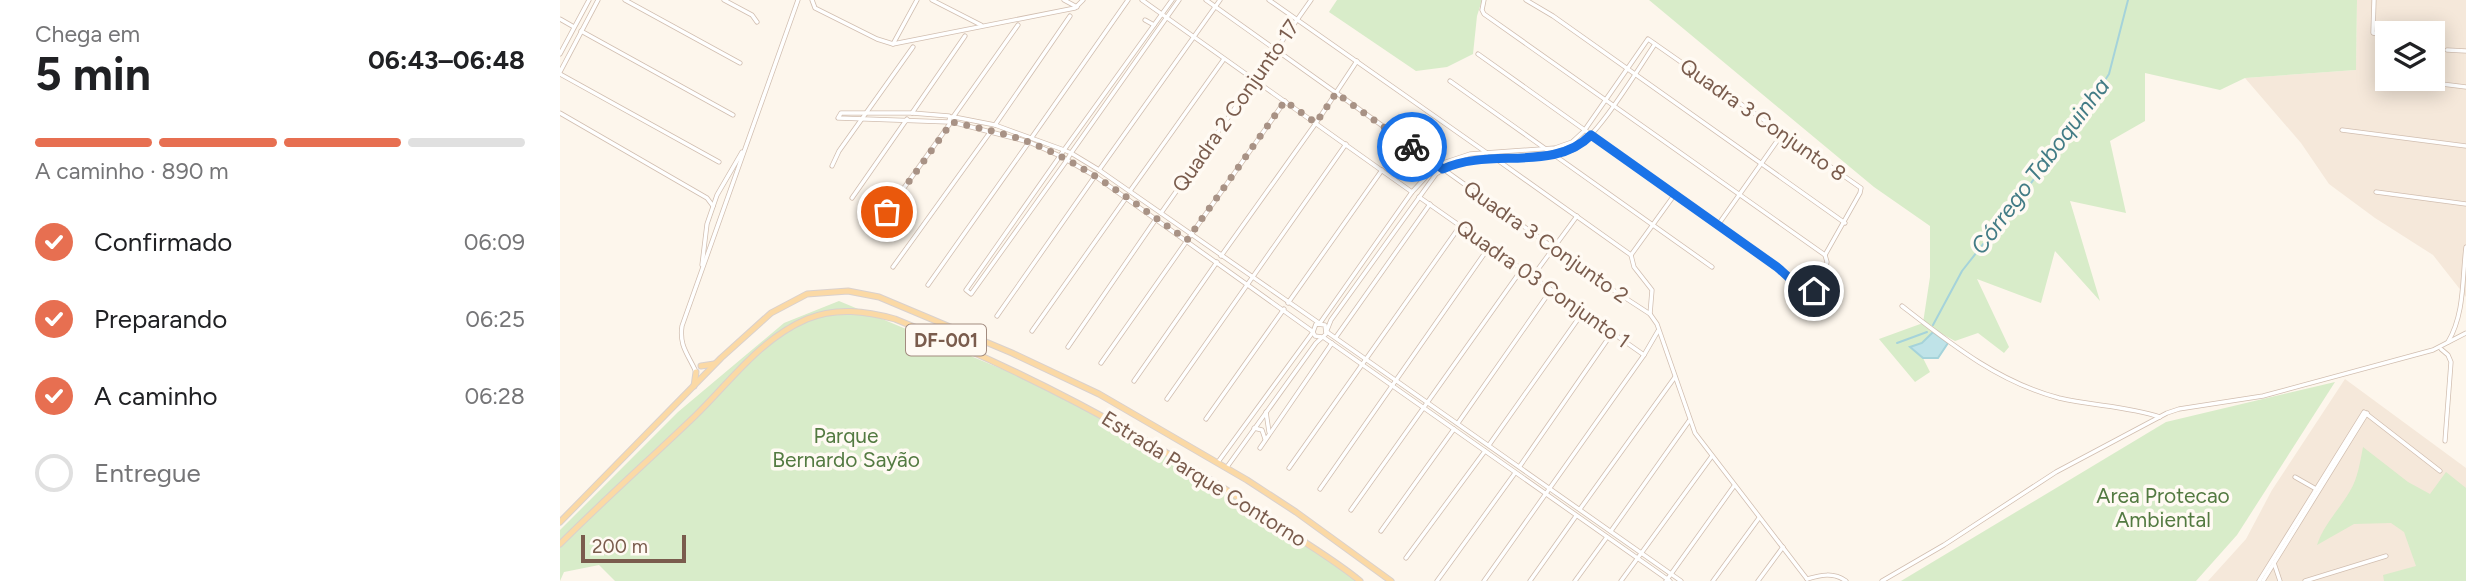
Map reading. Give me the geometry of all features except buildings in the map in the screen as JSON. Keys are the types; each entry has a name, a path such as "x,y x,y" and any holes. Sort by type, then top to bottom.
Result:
{"main road":[{"name":"Estrada Parque Contorno","path":"560,522 717,363 783,305 819,291 848,291 866,293 908,310 1012,353 1099,394 1227,467 1296,512 1391,581"},
{"name":"Estrada Parque Contorno","path":"560,544 697,414 762,348 795,325 815,316 844,310 877,314 925,331 1088,407 1156,444 1249,503 1360,581"},
{"path":"908,310 939,327 935,333 925,331"},
{"path":"956,345 946,336 951,331 957,335 971,337"},
{"name":"Estrada Parque Contorno","path":"654,427 688,397 738,343"},
{"path":"701,366 717,363"},
{"path":"694,386 696,372"},
{"path":"1376,570 1383,581"}],"street":[{"path":"560,54 589,0"},
{"path":"598,0 562,62 560,73 719,162"},
{"path":"625,0 740,63"},
{"path":"724,0 752,15 757,22"},
{"path":"696,372 683,350 680,337 798,0"},
{"path":"812,0 815,8 877,39 893,44 1077,7 1083,0"},
{"path":"893,44 917,0"},
{"path":"932,0 983,26"},
{"path":"945,6 948,0"},
{"path":"1064,0 1077,7"},
{"path":"1032,137 1128,0"},
{"path":"1142,0 1419,197"},
{"path":"1172,0 965,290 971,294 1179,0"},
{"name":"Quadra 3 Conjunto 2","path":"1206,0 1650,314"},
{"path":"1099,170 1220,0"},
{"path":"1269,0 1631,256 1634,267 1652,290 1650,314 1657,324 1689,421 1712,456 1806,580 1826,575 1846,581"},
{"name":"Quadra 2 Conjunto 17","path":"1161,213 1311,0"},
{"path":"1478,54 1804,289 1820,289 1828,259 1825,255 1484,14 1484,0"},
{"path":"1526,0 1553,16 1845,223 1825,255"},
{"path":"2374,0 2372,33 2375,34"},
{"path":"586,6 593,10"},
{"path":"995,125 1070,16"},
{"path":"560,19 574,27"},
{"path":"1145,20 1153,25"},
{"path":"871,234 1018,25"},
{"path":"581,31 733,115"},
{"path":"912,113 965,36"},
{"name":"Quadra 3 Conjunto 8","path":"1627,69 1648,39 1861,188 1845,223"},
{"path":"1227,467 1266,410 1323,337 1331,320 1432,178 1443,169 1465,161 1555,155 1573,149 1591,135 1655,43"},
{"path":"832,166 839,151 913,47"},
{"path":"2447,50 2466,51"},
{"path":"1130,191 1225,58"},
{"path":"1221,256 1357,61"},
{"path":"1218,462 1412,192 1437,165 1459,156 1546,149 1573,142 1584,131 1627,69"},
{"path":"1450,81 1712,267"},
{"path":"2445,85 2466,88"},
{"path":"1101,363 1285,101"},
{"path":"560,113 707,198 713,206"},
{"path":"1681,581 1671,573 1327,331 1325,325 1251,278 1130,191 1071,153 995,125 912,113 838,115 841,119 952,119 1028,142 1060,156 1095,176 1187,240 1284,309 1315,335 1323,337 1363,364 1668,580 1671,573 1735,485"},
{"path":"852,198 907,119"},
{"path":"2342,130 2466,146"},
{"path":"893,267 991,131"},
{"path":"1718,225 1782,134"},
{"path":"928,285 1028,142"},
{"path":"701,274 709,219 719,188 747,144"},
{"path":"1167,399 1346,144"},
{"path":"1206,419 1382,170"},
{"path":"996,316 1095,176"},
{"path":"719,188 729,194"},
{"path":"1412,192 1419,197"},
{"path":"2376,192 2466,204"},
{"path":"1631,256 1675,194"},
{"path":"707,198 717,195"},
{"name":"Quadra 03 Conjunto 1","path":"1419,197 1644,355 1658,331"},
{"path":"1032,331 1126,198"},
{"path":"1260,447 1430,204"},
{"path":"1533,276 1577,216"},
{"path":"709,219 718,223"},
{"path":"1068,347 1156,219"},
{"path":"1289,468 1460,226"},
{"path":"1320,489 1489,247"},
{"path":"2447,344 2456,329 2464,299 2462,287 2466,247"},
{"path":"1134,381 1217,262"},
{"path":"1351,510 1522,269"},
{"path":"2462,287 2466,293"},
{"path":"1381,531 1551,290"},
{"path":"1902,306 1958,350 1996,374 2060,398 2137,410 2160,417"},
{"path":"1406,558 1583,312"},
{"path":"1437,581 1612,333"},
{"path":"1882,581 1944,545 2056,472 2160,417 2179,409 2263,396 2440,348 2466,333"},
{"path":"2440,348 2451,362 2445,440"},
{"path":"1484,581 1644,355"},
{"path":"689,360 701,366"},
{"path":"1530,581 1675,377"},
{"path":"1266,410 1269,434"},
{"path":"2261,581 2362,414 2367,413 2440,471"},
{"path":"1575,581 1689,421"},
{"path":"1245,426 1262,430 1265,439"},
{"path":"1237,437 1244,441"},
{"path":"1621,581 1712,456"},
{"path":"2295,477 2315,493"},
{"path":"1713,581 1759,518"},
{"path":"1758,581 1783,547"},
{"path":"2305,581 2386,556"},
{"path":"2273,562 2280,581"}],"shaded area":[{"path":"2357,0 2466,0 2466,297 2433,255 2375,218 2329,184 2301,143 2245,78 2356,70"},
{"path":"2345,379 2466,468 2466,581 2208,581 2246,539 2272,490"}],"green space":[{"path":"1337,0 1482,0 1477,16 1473,54 1447,67 1416,71 1329,12"},
{"path":"1649,0 2357,0 2356,70 2245,78 2220,90 2145,73 2145,121 2110,141 2126,213 2070,201 2100,301 2055,251 2041,303 1977,279 2009,347 2004,353 1978,333 1955,341 1927,326 1933,332 1922,343 1910,347 1923,358 1930,372 1915,382 1879,339 1923,323 1930,277 1930,226 1874,187"},
{"name":"Parque Bernardo Sayão","path":"839,301 1064,395 1218,481 1361,581 615,581 599,565 564,572 560,581 560,530 678,412 784,323"},
{"name":"Area Protecao Ambiental","path":"2335,382 2237,535 2196,581 1901,581 2166,422"},
{"path":"2363,447 2408,482 2430,494 2446,472 2466,488 2466,581 2384,581 2383,575 2416,566 2404,532 2391,523 2354,524 2317,545 2353,486"}],"water":[{"path":"1933,332 1948,343 1938,358 1923,358 1910,347 1922,343"}],"waterway":[{"name":"Córrego Taboquinha","path":"1933,325 1962,271 2071,132 2109,74 2128,0"},
{"name":"Córrego Taboquinha","path":"1897,343 1927,332"}],"way so far":[{"path":"887,212 951,122 1028,142 1060,156 1095,176 1187,240 1285,101 1316,123 1336,93 1412,147"}],"route":[{"path":"1412,147 1443,169 1458,162 1479,159 1555,155 1573,149 1591,135 1777,267 1800,287 1814,291"}]}
